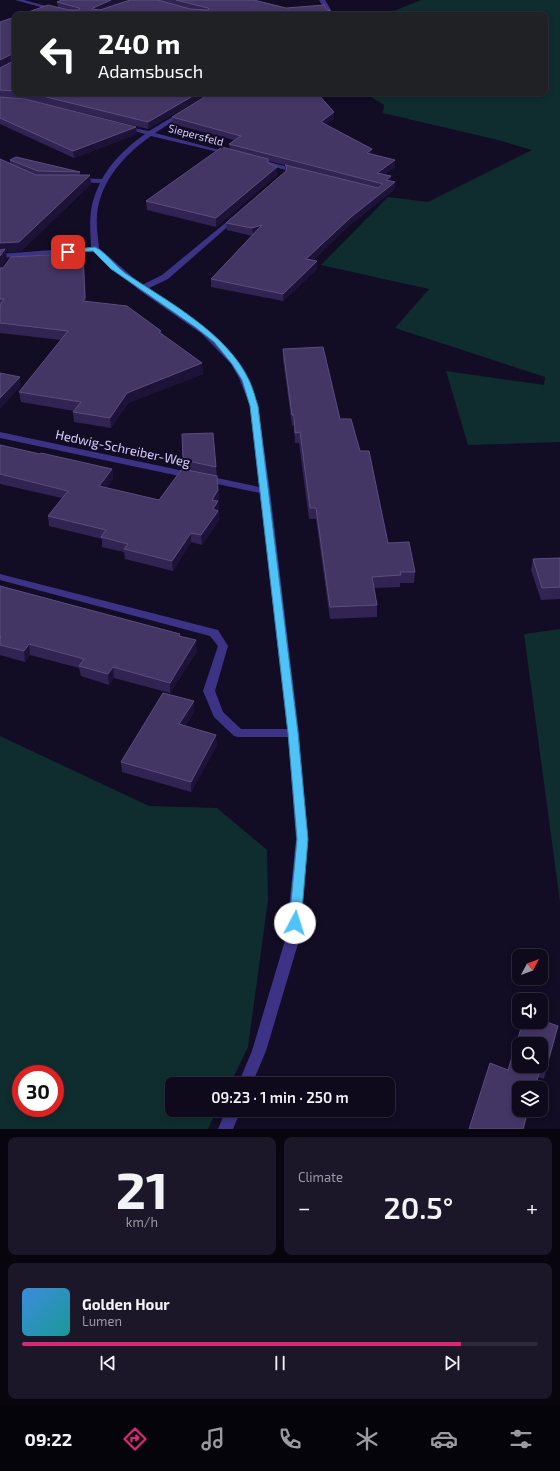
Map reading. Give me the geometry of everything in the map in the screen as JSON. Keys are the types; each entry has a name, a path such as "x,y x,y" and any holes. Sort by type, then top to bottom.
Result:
{"street":[{"path":"18,0 64,12"},
{"path":"322,0 329,12"},
{"path":"196,105 148,133 120,158 104,181 93,211 95,249 114,268 202,329 216,341 235,363 245,380 254,406 293,733 302,839 293,937 259,1051 248,1077"},
{"path":"118,125 148,133 174,144 233,157"},
{"path":"283,176 283,174 278,171 256,163 302,172"},
{"path":"66,180 104,181"},
{"path":"142,288 165,277 242,212"},
{"path":"0,256 95,249"},
{"path":"7,266 15,256"},
{"name":"Hedwig-Schreiber-Weg","path":"0,435 265,491"},
{"path":"0,577 214,633 223,646 209,691 218,714 238,732 293,733"},
{"path":"226,1129 231,1117"}],"green space":[{"path":"421,0 560,0 560,442 468,445 446,371 544,385 545,377 395,328 429,289 321,265 388,197 428,202 532,150 498,140 383,113 384,105 370,96 548,96 548,12 391,12"},
{"path":"560,629 560,902 524,634"},
{"path":"0,736 149,806 217,808 267,850 268,900 248,1047 233,1077 165,1077 165,1117 214,1117 208,1129 0,1129"}],"building":[{"path":"62,0 111,0 92,9 100,10 130,0 158,0 190,9 208,10 208,8 176,0 254,0 286,8 324,5 327,10 330,10 326,12 28,12 48,5 69,10 80,9 57,2"},
{"path":"12,18 12,54 0,60 0,22"},
{"path":"12,62 12,91 0,90 0,68"},
{"path":"42,96 193,96 148,122"},
{"path":"206,96 320,96 334,112 321,122 372,149 367,153 395,160 377,173 391,176 386,180 395,182 351,217 306,259 317,261 283,294 211,279 262,225 252,228 226,223 286,171 287,166 285,165 378,188 383,184 229,144 241,136 172,117"},
{"path":"0,97 25,99 136,127 73,151 0,118"},
{"path":"222,147 268,159 268,163 277,167 216,218 146,201"},
{"path":"16,157 80,172 38,171 10,160"},
{"path":"0,159 36,175 90,175 19,242 0,243"},
{"path":"5,249 0,256 0,250"},
{"path":"83,253 85,298 83,301 127,306 161,331 159,332 202,363 127,393 110,418 73,412 81,402 19,392 68,331 0,323 0,305 4,299 0,299 0,268 3,268 11,257"},
{"path":"323,347 340,419 351,419 360,451 369,451 388,543 409,542 415,572 400,572 401,575 372,577 377,605 330,607 316,508 310,508 300,432 295,433 294,415 292,415 283,349"},
{"path":"0,373 20,377 0,398"},
{"path":"213,433 216,467 183,460 182,434"},
{"path":"0,445 112,469 99,486 159,500 182,469 217,476 218,490 212,500 218,501 213,509 218,511 201,535 191,533 172,561 124,549 128,544 101,537 106,530 48,516 68,491 0,474"},
{"path":"560,558 560,587 542,588 533,559"},
{"path":"0,586 180,634 179,636 196,640 170,683 113,667 108,674 79,666 84,659 29,644 24,651 0,645"},
{"path":"163,693 194,701 179,724 216,735 191,782 121,762"},
{"path":"548,1022 558,1026 548,1061 548,1037 518,1037 521,1029 548,1029"},
{"path":"512,1057 512,1073 539,1073 537,1081 512,1081 512,1117 526,1117 523,1129 469,1129 490,1063 508,1070"}],"route":[{"path":"68,252 95,249 114,268 216,341 235,363 245,380 254,406 293,733 302,839 295,923"}]}
